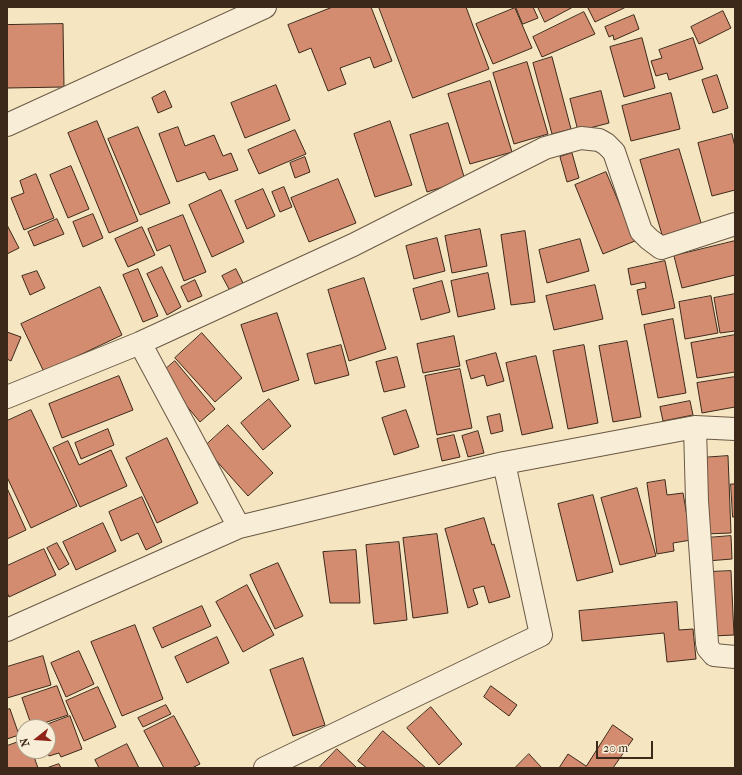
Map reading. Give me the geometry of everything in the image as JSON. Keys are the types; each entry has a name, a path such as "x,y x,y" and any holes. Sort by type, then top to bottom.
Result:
{"street":[{"path":"7,125 265,7"},
{"path":"7,397 140,343 353,245 545,148 581,138 599,140 606,144 614,152 641,230 649,239 661,248 735,224"},
{"path":"140,343 238,527"},
{"path":"7,630 238,527 504,463 695,427 735,429"},
{"path":"695,427 704,607 708,648 714,655 735,656"},
{"path":"265,768 541,635 504,463"}],"building":[{"path":"333,7 371,7 392,61 374,68 370,57 340,68 346,84 328,91 311,48 299,53 288,25"},
{"path":"379,7 466,7 489,69 413,98"},
{"path":"516,7 533,7 538,18 523,24"},
{"path":"538,7 573,7 545,22"},
{"path":"626,7 595,22 588,8"},
{"path":"515,8 532,48 493,64 476,24"},
{"path":"723,11 731,28 699,44 691,27"},
{"path":"584,12 595,34 542,57 533,37"},
{"path":"634,15 639,29 614,40 613,35 609,37 605,27"},
{"path":"63,24 64,87 7,88 7,25"},
{"path":"642,38 655,88 624,97 610,47"},
{"path":"693,38 703,69 669,80 667,73 656,76 651,61 662,58 659,50"},
{"path":"552,57 571,129 552,134 533,63"},
{"path":"527,62 548,134 514,144 493,73"},
{"path":"717,75 728,108 713,113 702,80"},
{"path":"490,81 512,152 470,164 448,94"},
{"path":"276,85 290,120 245,138 231,103"},
{"path":"165,91 172,107 158,113 152,98"},
{"path":"601,91 609,123 578,131 570,99"},
{"path":"671,93 680,129 631,141 622,106"},
{"path":"97,121 138,221 109,233 68,133"},
{"path":"390,121 412,185 375,197 354,134"},
{"path":"448,123 465,180 427,192 410,135"},
{"path":"138,127 170,203 140,215 108,139"},
{"path":"178,127 185,146 214,135 223,156 231,153 238,170 209,180 205,172 177,182 159,134"},
{"path":"295,130 306,154 259,174 248,150"},
{"path":"732,134 735,147 735,190 712,196 698,143"},
{"path":"679,149 702,226 663,238 640,160"},
{"path":"572,153 579,178 567,182 560,157"},
{"path":"305,157 310,172 295,178 290,163"},
{"path":"71,166 89,209 68,218 50,175"},
{"path":"606,172 635,241 603,254 575,185"},
{"path":"36,174 54,218 24,230 11,198 24,193 20,181"},
{"path":"338,179 356,223 309,242 291,198"},
{"path":"284,187 292,207 280,212 272,192"},
{"path":"263,189 275,216 247,229 235,201"},
{"path":"221,190 244,242 212,257 189,205"},
{"path":"93,214 103,238 83,247 73,222"},
{"path":"183,215 206,272 184,281 170,245 157,251 148,229"},
{"path":"57,219 64,234 34,246 28,232"},
{"path":"7,225 19,248 7,254"},
{"path":"142,227 155,255 128,267 115,239"},
{"path":"480,229 487,266 452,273 445,236"},
{"path":"525,231 535,302 511,305 501,235"},
{"path":"437,238 445,271 414,279 406,246"},
{"path":"580,239 589,271 547,283 539,250"},
{"path":"735,241 735,275 682,288 674,256"},
{"path":"665,261 675,308 642,315 637,290 646,288 645,282 631,285 628,269"},
{"path":"162,267 181,307 167,315 147,274"},
{"path":"138,269 158,316 143,322 123,275"},
{"path":"236,269 244,285 230,291 222,276"},
{"path":"37,271 45,288 30,295 22,276"},
{"path":"488,273 495,309 458,317 451,281"},
{"path":"364,278 386,349 349,361 328,290"},
{"path":"195,280 202,296 188,302 181,287"},
{"path":"442,281 450,312 421,320 413,289"},
{"path":"595,285 603,319 554,330 546,296"},
{"path":"100,287 122,335 44,372 21,324"},
{"path":"735,294 735,331 720,333 714,298"},
{"path":"711,296 718,333 685,339 679,302"},
{"path":"277,313 299,380 263,392 241,325"},
{"path":"673,319 686,393 658,398 644,325"},
{"path":"7,332 21,337 11,361 7,359"},
{"path":"202,333 242,378 215,402 175,358"},
{"path":"735,335 735,372 697,378 691,343"},
{"path":"454,336 460,366 423,373 417,344"},
{"path":"627,341 641,417 613,422 599,346"},
{"path":"341,345 349,375 315,384 307,354"},
{"path":"584,345 598,423 568,429 553,351"},
{"path":"496,353 504,381 487,386 484,375 471,379 466,361"},
{"path":"536,356 553,428 522,435 506,363"},
{"path":"397,357 405,387 384,392 376,362"},
{"path":"175,361 215,409 200,422 160,374"},
{"path":"460,369 472,428 437,435 425,376"},
{"path":"119,376 133,410 62,438 49,404"},
{"path":"735,377 735,407 702,413 697,383"},
{"path":"269,399 291,426 263,450 241,423"},
{"path":"690,401 693,415 663,421 660,407"},
{"path":"31,410 77,506 31,528 7,477 7,421"},
{"path":"406,410 419,447 394,455 382,418"},
{"path":"500,414 503,431 491,434 487,417"},
{"path":"228,425 273,473 248,496 204,447"},
{"path":"108,429 114,445 81,459 75,443"},
{"path":"478,431 484,453 468,457 462,436"},
{"path":"454,435 460,457 442,461 437,439"},
{"path":"167,438 198,503 157,523 126,458"},
{"path":"68,441 79,465 111,450 127,486 80,507 53,448"},
{"path":"728,456 731,533 704,534 700,458"},
{"path":"665,480 667,495 683,493 691,540 673,543 674,551 657,554 647,483"},
{"path":"731,484 735,484 735,517 733,517"},
{"path":"7,488 26,530 7,539"},
{"path":"637,488 656,556 620,565 601,498"},
{"path":"593,495 613,572 577,581 558,504"},
{"path":"142,497 162,542 146,550 138,533 121,541 109,512"},
{"path":"484,518 492,545 494,544 510,597 489,603 484,586 473,589 478,604 468,608 445,529"},
{"path":"103,523 116,551 76,570 63,542"},
{"path":"437,534 448,613 413,618 403,538"},
{"path":"731,536 732,559 707,561 706,538"},
{"path":"399,542 407,620 374,624 366,545"},
{"path":"57,543 69,564 59,570 47,548"},
{"path":"44,549 56,575 9,597 7,592 7,566"},
{"path":"356,550 360,603 330,603 323,552"},
{"path":"278,563 303,616 275,629 250,575"},
{"path":"731,571 734,635 713,636 709,572"},
{"path":"247,585 274,635 243,652 216,602"},
{"path":"677,602 679,630 693,629 696,659 667,662 664,633 582,641 579,611"},
{"path":"202,606 211,626 162,648 153,628"},
{"path":"135,625 163,699 122,716 91,642"},
{"path":"217,637 229,663 187,683 175,657"},
{"path":"79,651 94,684 66,697 51,663"},
{"path":"43,656 51,685 7,698 7,667"},
{"path":"303,658 325,725 293,736 270,670"},
{"path":"57,686 68,715 56,719 29,719 22,698"},
{"path":"491,686 517,705 509,716 484,697"},
{"path":"98,687 116,727 84,741 66,701"},
{"path":"166,705 171,714 143,727 138,718"},
{"path":"431,707 462,744 439,765 407,728"},
{"path":"10,709 16,726 16,736 7,739 7,710"},
{"path":"70,716 82,749 61,757 59,753 56,754 56,721"},
{"path":"174,716 200,764 192,768 164,768 144,731"},
{"path":"613,725 633,739 613,768 559,768 568,754 586,766"},
{"path":"383,731 426,768 367,768 358,761"},
{"path":"16,743 16,759 35,759 38,768 7,768 7,746"},
{"path":"127,744 139,768 99,768 95,760"},
{"path":"337,749 357,768 319,768"},
{"path":"529,754 542,768 515,768"},
{"path":"59,764 61,768 47,768"}]}
